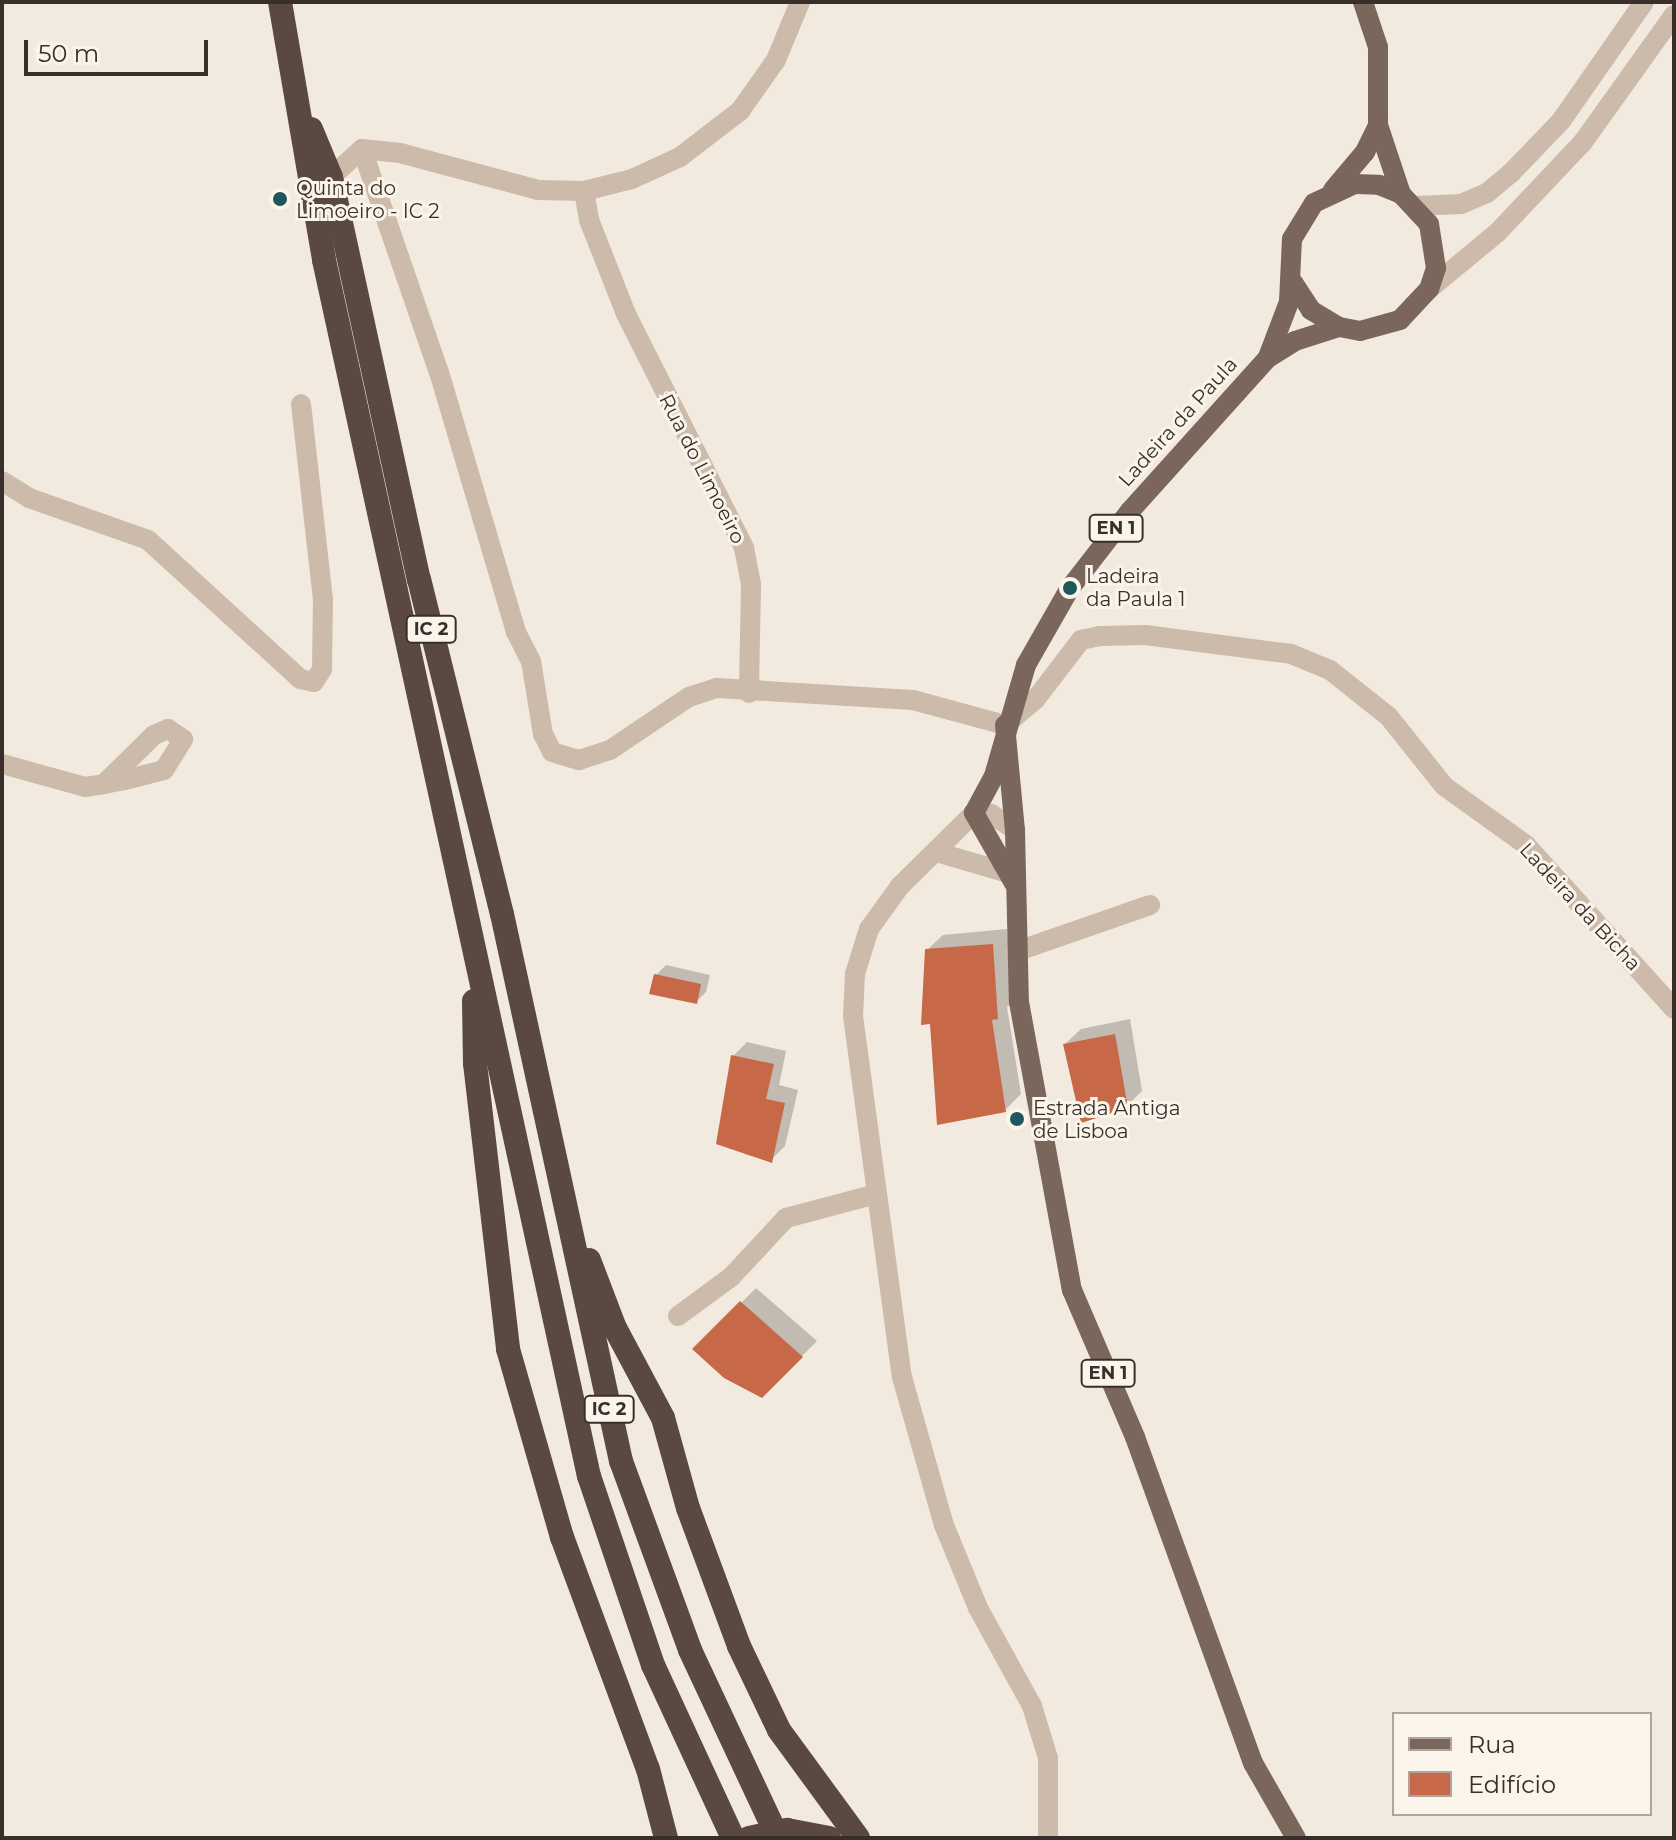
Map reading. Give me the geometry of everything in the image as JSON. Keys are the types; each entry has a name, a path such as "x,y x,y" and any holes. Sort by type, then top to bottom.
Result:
{"highway":[{"name":"IC 2","path":"280,2 300,101 324,260 589,1476 653,1665 733,1838"},
{"name":"IC 2","path":"300,101 331,177 419,579 502,914 552,1160 621,1461 690,1650 778,1838"},
{"path":"475,962 475,1063 508,1349 562,1537 648,1769 666,1838"},
{"path":"552,1160 615,1328 663,1418 739,1646 779,1730 858,1838"},
{"path":"749,1838 787,1830 829,1838"}],"main road":[{"path":"1363,2 1378,47 1378,125 1408,200 1435,246 1429,289 1417,307 1391,325 1360,331 1339,327 1311,310 1293,282 1292,239 1300,219 1332,191 1365,152 1378,125"},
{"path":"1332,191 1379,185 1408,200"},
{"name":"EN 1","path":"1268,358 1282,328 1293,282"},
{"name":"EN 1","path":"1268,358 1295,341 1339,327"},
{"name":"Ladeira da Paula","path":"1005,725 1026,665 1070,588 1130,511 1268,358"},
{"name":"EN 1","path":"1005,725 994,776 974,813 1010,877"},
{"name":"EN 1","path":"1005,725 1015,830 1010,877 1019,1002 1072,1290 1135,1437 1253,1763 1296,1838"}],"street":[{"path":"331,177 362,149 400,153 538,190 584,191 632,179 680,157 740,111 776,60 800,2"},
{"path":"1408,200 1461,204 1511,173 1561,121 1644,2"},
{"path":"1429,289 1497,233 1583,142 1674,15"},
{"path":"362,149 439,372 516,632 531,661 543,734 552,752 579,760 610,750 689,697 717,688 749,693 913,700 1005,725"},
{"name":"Rua do Limoeiro","path":"584,191 589,220 626,314 744,548 751,585 749,693"},
{"path":"2,481 29,498 148,540 300,679 314,682 322,669 323,600 301,404"},
{"name":"Ladeira da Bicha","path":"1005,725 1035,700 1081,640 1145,635 1304,659 1359,690 1389,717 1444,786 1526,845 1674,1009"},
{"path":"2,764 85,787 104,784 164,770 183,739 168,729 104,784"},
{"path":"1015,830 991,814 974,813 900,886 869,929 855,974 853,1016 902,1377 919,1449 978,1608 1032,1706 1048,1758 1048,1838"},
{"path":"936,852 1010,877"},
{"path":"1015,952 1150,905"},
{"path":"678,1316 731,1277 786,1218 876,1194"},
{"path":"1038,1838 1049,1812"}],"building":[{"path":"993,944 998,1019 992,1020 1006,1112 937,1125 930,1024 921,1025 925,949"},
{"path":"654,974 701,984 697,1004 649,994"},
{"path":"1115,1034 1128,1108 1081,1123 1063,1044"},
{"path":"731,1055 774,1064 766,1099 785,1103 772,1163 716,1144"},
{"path":"740,1301 803,1357 762,1398 724,1378 692,1349"}],"place":[{"name":"Quinta do Limoeiro - IC 2","path":"280,199"},
{"name":"Ladeira da Paula 1","path":"1070,588"},
{"name":"Estrada Antiga de Lisboa","path":"1017,1119"}]}
